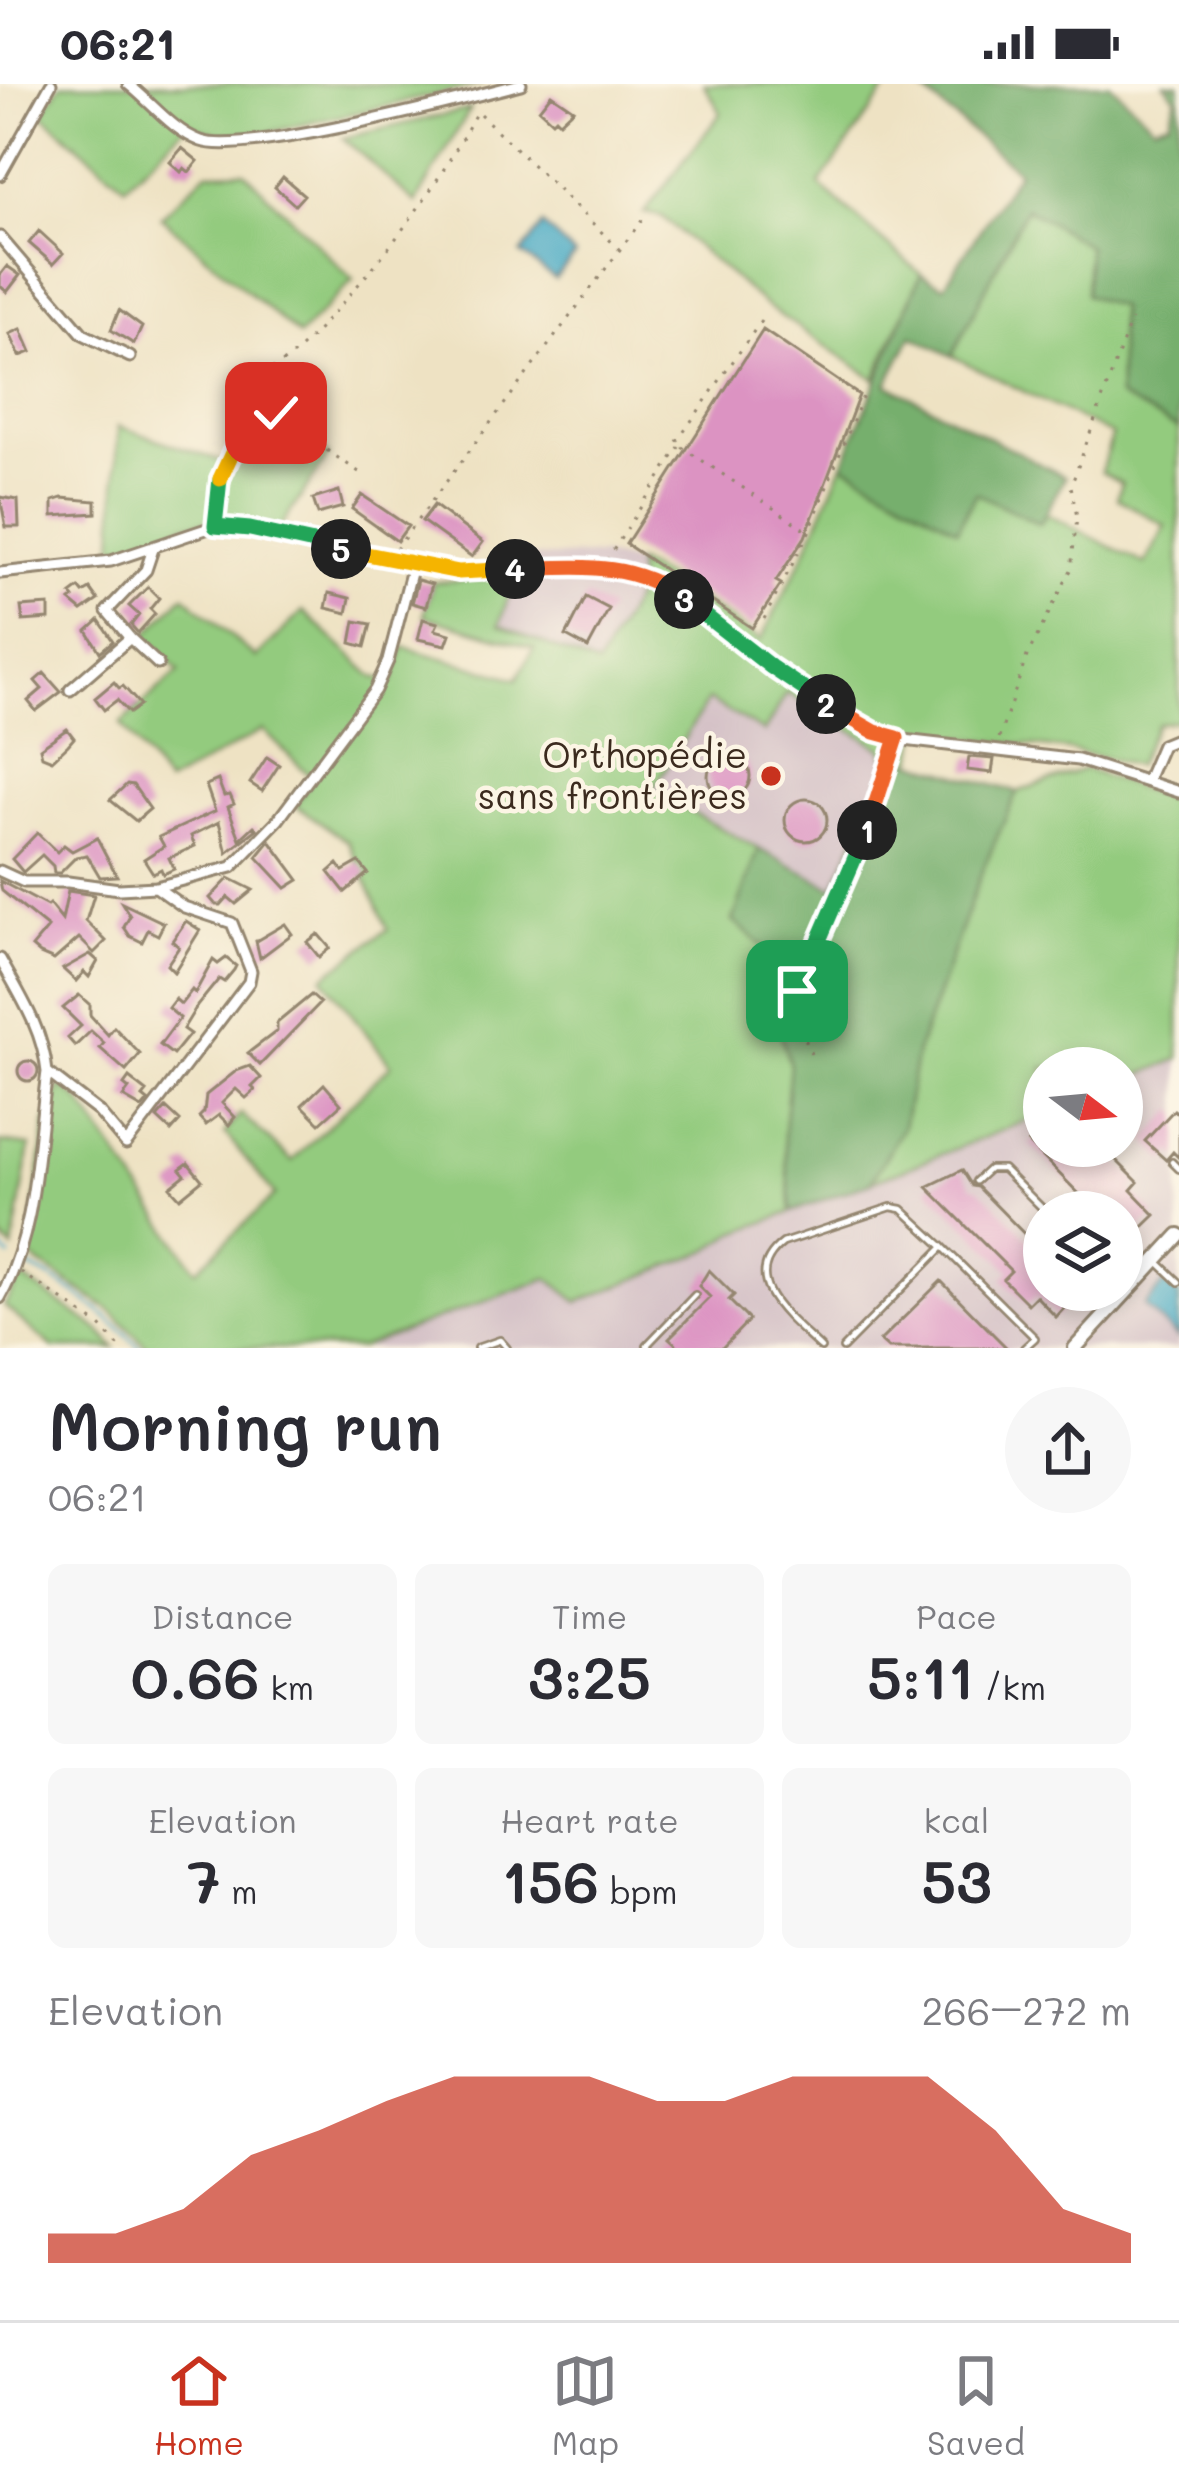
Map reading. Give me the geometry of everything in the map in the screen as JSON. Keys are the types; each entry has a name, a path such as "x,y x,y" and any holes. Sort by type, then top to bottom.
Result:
{"street":[{"path":"0,175 51,84"},
{"path":"128,84 182,130 202,142 221,145 303,134 520,84"},
{"path":"0,237 83,334 130,357"},
{"path":"0,573 111,561 215,526 284,535 459,572 606,568 634,572 667,586 771,667 875,732 1078,760 1179,793"},
{"path":"153,549 146,570 107,611 158,664"},
{"path":"0,871 24,881 119,889 156,887 232,868 278,820 375,690 388,661 413,565"},
{"path":"70,690 130,638"},
{"path":"1147,780 1162,745 1179,738"},
{"path":"46,1072 99,1112 126,1144 249,982 251,971 232,923 184,907 156,887"},
{"path":"0,959 32,1016 45,1051 46,1072 24,1234 0,1298"},
{"path":"1143,1272 1179,1235"},
{"path":"1075,1348 1106,1311"}],"lane":[{"path":"1172,1162 1179,1169"},
{"path":"976,1181 989,1169 1004,1169 1025,1191"},
{"path":"821,1348 774,1304 766,1290 765,1267 775,1250 891,1207 902,1209 943,1247 1035,1337 1040,1348"},
{"path":"843,1348 943,1247"},
{"path":"1156,1260 1177,1277"},
{"path":"649,1348 695,1295"},
{"path":"1024,1348 1035,1337"},
{"path":"477,1348 500,1340 507,1348"}],"path":[{"path":"215,526 220,476 273,368 287,362 392,248 426,200 477,110 620,250"},
{"path":"388,560 646,216"},
{"path":"995,751 1027,656 1071,570 1077,517 1071,486 1131,320"},
{"path":"760,321 676,443 808,532"},
{"path":"764,619 808,532 863,396"},
{"path":"255,403 362,474"},
{"path":"606,568 608,554 680,446"},
{"path":"811,1054 796,1013 797,991 856,859 897,738"},
{"path":"15,1268 100,1327 120,1348"}],"shaded area":[{"path":"598,555 636,563 638,593 598,667 498,625 515,577 513,557"},
{"name":"Orthopédie sans frontières","path":"786,692 882,748 887,761 834,888 652,792 708,700"},
{"path":"1179,1059 1179,1348 359,1348 548,1278 707,1251 733,1234 1023,1122 1023,1167 1143,1167 1143,1074"}],"green space":[{"path":"61,84 484,84 270,132 224,135 187,125 125,186 42,114"},
{"path":"704,84 890,84 819,185 921,274 875,379 765,305 661,216 644,213 721,113"},
{"path":"915,84 1110,84 1154,125 1169,120 1176,98 1165,84 1179,84 1179,429 1119,397 1119,307 1086,295 1088,246 1026,208 952,356 912,336 887,384 1065,477 1040,524 976,493 957,529 843,464 921,274 944,286 1018,171"},
{"path":"470,109 416,203 343,138"},
{"path":"244,171 353,280 299,336 161,217 207,172"},
{"path":"1026,207 1088,246 1119,307 1119,396 1179,429 1179,720 1157,724 1136,766 1068,750 918,732 914,763 892,756 887,761 882,748 787,693 764,732 708,700 652,791 759,849 733,921 789,958 775,1014 790,1065 784,1134 792,1212 578,1302 548,1278 359,1348 148,1348 111,1311 28,1256 46,1123 61,1085 80,1101 196,1270 275,1195 225,1133 241,1114 292,1161 391,1065 323,977 388,929 348,841 295,805 313,779 263,730 167,784 121,724 179,671 144,637 184,595 256,658 303,611 374,677 393,681 403,647 517,679 534,648 424,616 433,582 515,577 499,625 597,666 638,593 636,563 673,581 761,640 843,464 956,528 976,493 1040,524 1046,514 1145,564 1166,526 1117,498 1122,483 1101,472 1112,435 952,356"},
{"path":"257,402 329,455 280,528 215,520 186,524 154,540 114,548 118,426 230,464"},
{"path":"892,756 1017,792 982,871 917,1051 903,1127 871,1182 792,1212 784,1134 790,1065 775,1014 789,958 768,951 733,921 759,849 834,888"},
{"path":"1084,769 1179,802 1179,1059 1143,1074 1143,1047 1023,1047 1023,1122 871,1182 903,1127 917,1051 982,871 1017,792"},
{"path":"0,1142 30,1146 13,1249 0,1238"},
{"path":"21,1277 98,1329 115,1348 53,1348 4,1306"}],"water":[{"path":"543,225 575,255 555,279 521,254"},
{"path":"1165,1283 1179,1296 1179,1338 1144,1306"}],"building":[{"path":"551,94 573,109 559,122 539,109"},
{"path":"182,148 198,161 189,172 184,168 181,172 170,162"},
{"path":"283,177 304,195 295,205 275,187"},
{"path":"39,231 63,253 53,264 29,243"},
{"path":"7,266 20,275 7,292 0,286 0,275"},
{"path":"119,310 142,327 134,344 111,330"},
{"path":"21,329 31,352 20,356 10,334"},
{"path":"763,330 859,395 805,537 752,628 626,544"},
{"path":"339,491 343,507 318,514 313,499"},
{"path":"362,495 408,526 397,541 352,509"},
{"path":"0,497 18,500 19,527 6,527"},
{"path":"53,501 96,501 96,513 53,516"},
{"path":"434,505 483,542 472,557 422,521"},
{"path":"418,580 432,584 426,607 412,603"},
{"path":"148,587 159,598 150,609 155,614 138,633 131,625 139,615 129,606"},
{"path":"79,588 83,593 90,589 98,600 82,611 70,601"},
{"path":"329,593 350,598 347,613 326,608"},
{"path":"586,597 609,609 588,648 566,636"},
{"path":"49,605 49,619 23,621 21,607"},
{"path":"423,619 438,623 435,630 450,634 446,645 418,639"},
{"path":"99,620 113,641 100,652 87,631"},
{"path":"355,621 371,624 365,647 351,643"},
{"path":"44,673 61,692 36,711 28,701 42,689 35,681"},
{"path":"114,682 140,705 129,713 117,700 104,710 95,698"},
{"path":"67,729 74,738 68,745 52,760 42,756 40,748"},
{"path":"729,755 744,761 750,776 744,791 729,797 714,791 708,776 714,761"},
{"path":"267,757 279,765 262,791 250,783"},
{"path":"969,757 994,759 992,773 967,770"},
{"path":"218,780 224,796 230,795 234,804 228,807 240,839 254,826 257,829 227,853 219,822 191,836 195,846 169,858 174,869 153,873 144,859 164,846 159,837 215,811 206,785"},
{"path":"127,784 133,785 150,809 136,821 110,800"},
{"path":"806,799 821,805 827,820 821,835 806,841 791,835 785,820 791,805"},
{"path":"37,833 57,852 64,845 72,851 97,838 117,876 100,877 87,855 54,873 42,855 23,872 12,859"},
{"path":"270,841 299,880 286,888 257,857"},
{"path":"359,862 368,873 345,892 329,872 338,864 343,871"},
{"path":"229,878 253,890 236,904 228,897 216,905 210,898"},
{"path":"0,881 49,904 62,920 68,891 94,895 86,921 106,941 94,953 79,938 54,960 40,954 32,947 48,928 2,891"},
{"path":"122,903 164,923 158,935 148,930 142,942 130,936 124,927 130,916"},
{"path":"186,921 200,930 174,972 167,965 179,947 172,941"},
{"path":"285,924 292,934 260,958 256,941"},
{"path":"318,934 330,948 319,957 307,942"},
{"path":"90,954 98,961 89,977 84,972 76,981 63,969"},
{"path":"226,958 236,966 234,970 224,982 219,979 197,1006 183,1029 190,1034 173,1055 160,1045 180,1018 168,1008 175,999 181,1004 192,990 195,993 213,960 218,964"},
{"path":"79,995 108,1035 114,1027 140,1054 126,1071 100,1048 104,1043 91,1031 75,1046 68,1038 81,1026 63,1008"},
{"path":"311,995 320,1003 260,1065 248,1053"},
{"path":"28,1061 38,1071 28,1081 18,1071"},
{"path":"250,1066 261,1078 252,1087 255,1090 246,1098 236,1089 222,1103 235,1117 229,1125 219,1115 206,1125 199,1117 206,1095"},
{"path":"129,1078 147,1092 143,1097 148,1101 142,1108 123,1097"},
{"path":"324,1084 341,1104 320,1123 302,1105"},
{"path":"166,1108 180,1121 171,1131 157,1118"},
{"path":"1174,1110 1179,1114 1179,1158 1173,1152 1166,1160 1145,1141"},
{"path":"188,1163 202,1180 180,1198 170,1187 185,1175 180,1169"},
{"path":"1053,1167 1123,1167 1138,1182 1132,1191 1076,1191"},
{"path":"962,1170 972,1186 1023,1233 1023,1299 1003,1279 1011,1271 927,1187"},
{"path":"1143,1202 1155,1215 1143,1227"},
{"path":"709,1270 734,1295 729,1300 749,1320 722,1348 680,1348 669,1338 710,1297 699,1286"},
{"path":"941,1281 1007,1348 888,1348 880,1341"}],"waterway":[{"path":"0,1248 10,1257"},
{"path":"25,1265 87,1301 140,1348"}],"place":[{"name":"Orthopédie sans frontières","path":"771,776"}],"route":[{"path":"276,413 255,403 220,476 215,526 284,535 459,572 598,566 634,572 667,586 771,667 844,716 897,738 856,859 797,991"}]}
